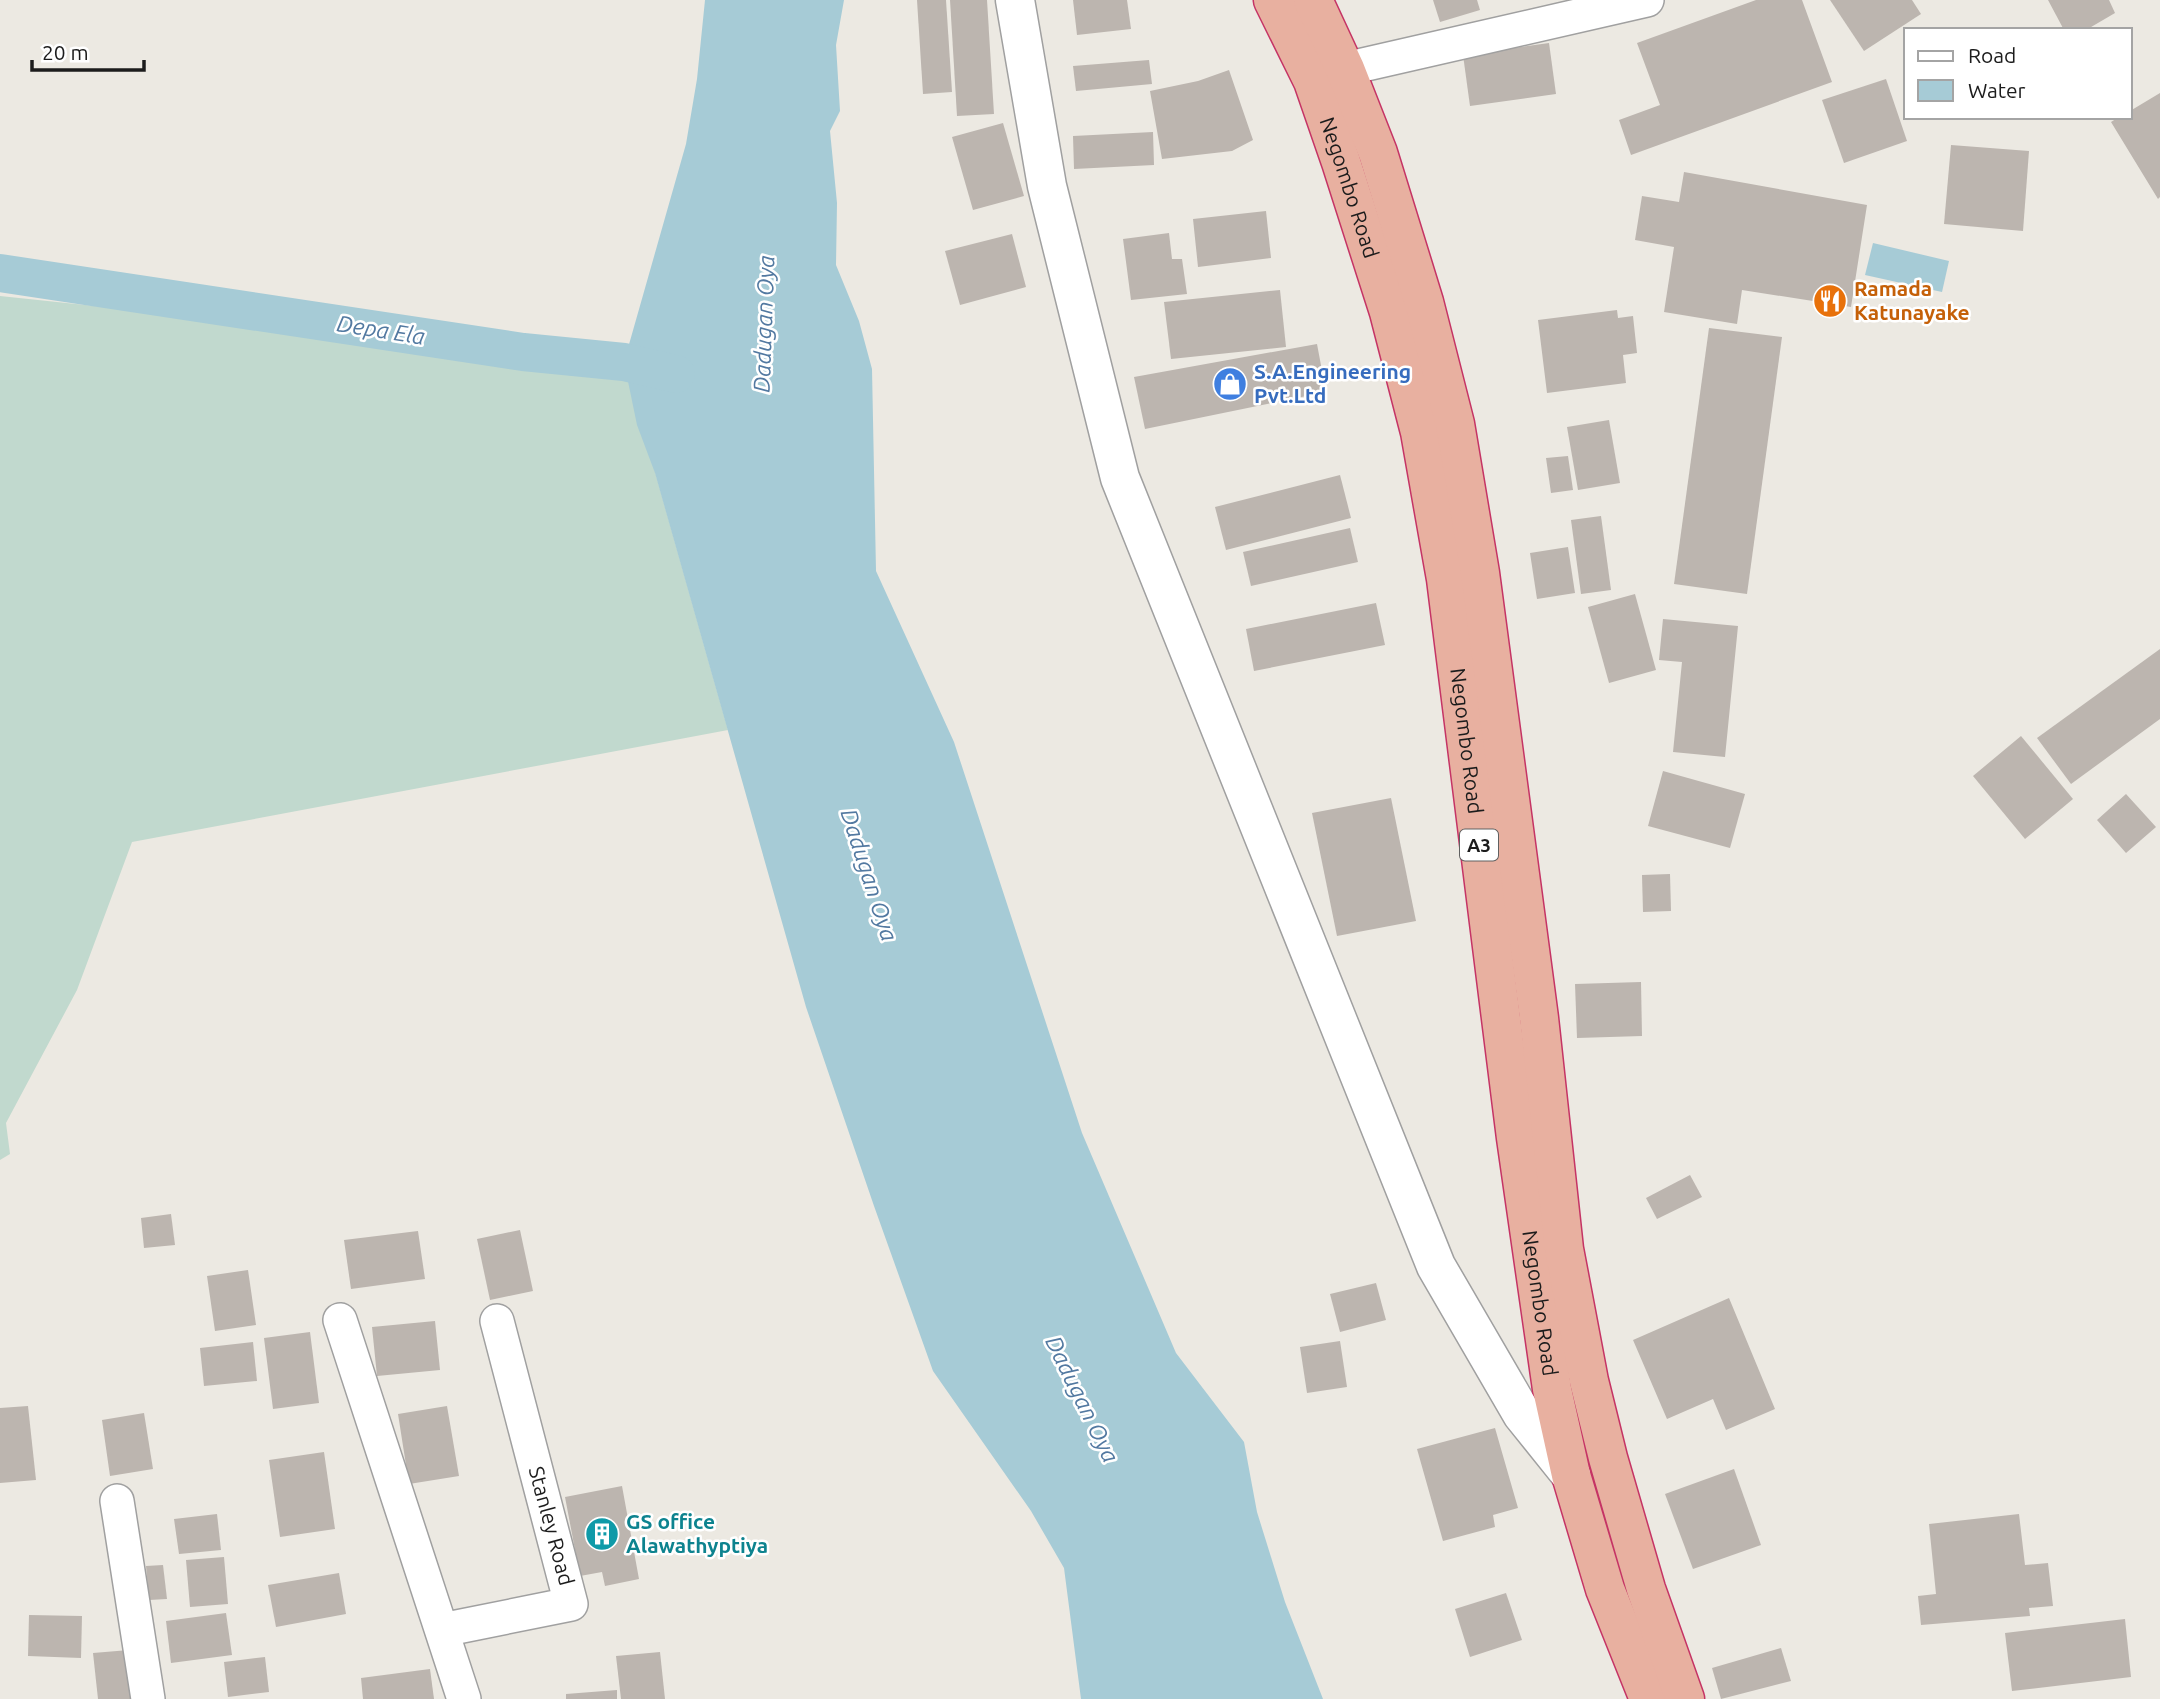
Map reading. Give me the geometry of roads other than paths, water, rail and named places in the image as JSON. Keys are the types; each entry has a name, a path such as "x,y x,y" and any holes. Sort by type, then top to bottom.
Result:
{"highway":[{"name":"Negombo Road","path":"1273,0 1313,81 1341,163 1389,312 1420,432 1446,579 1517,1152 1552,1389 1571,1475 1605,1590 1649,1699"},
{"name":"Negombo Road","path":"1313,0 1345,69 1378,153 1404,235 1455,424 1480,573 1539,1018 1564,1249 1589,1381 1608,1458 1646,1589 1685,1699"}],"street":[{"path":"1015,0 1047,186 1120,478 1436,1266 1522,1414 1571,1475"},
{"path":"1345,69 1647,0"},
{"path":"341,1320 464,1699"},
{"name":"Stanley Road","path":"442,1630 571,1604 497,1321"},
{"path":"117,1501 148,1699"}],"water":[{"name":"Dadugan Oya","path":"705,0 844,0 836,45 840,111 830,131 837,203 836,265 859,321 872,369 876,571 954,742 1082,1133 1176,1353 1244,1442 1257,1512 1285,1602 1323,1699 1081,1699 1064,1568 1031,1511 933,1371 806,1007 655,473 637,425 624,362 686,144 697,79"},
{"path":"1873,243 1949,261 1942,292 1865,275"}],"waterway":[{"name":"Depa Ela","path":"0,273 523,352 624,362 676,374"}],"place":[{"name":"Ramada Katunayake","path":"1830,301"},
{"name":"S.A.Engineering Pvt.Ltd","path":"1230,384"},
{"name":"GS office Alawathyptiya","path":"602,1534"}]}
